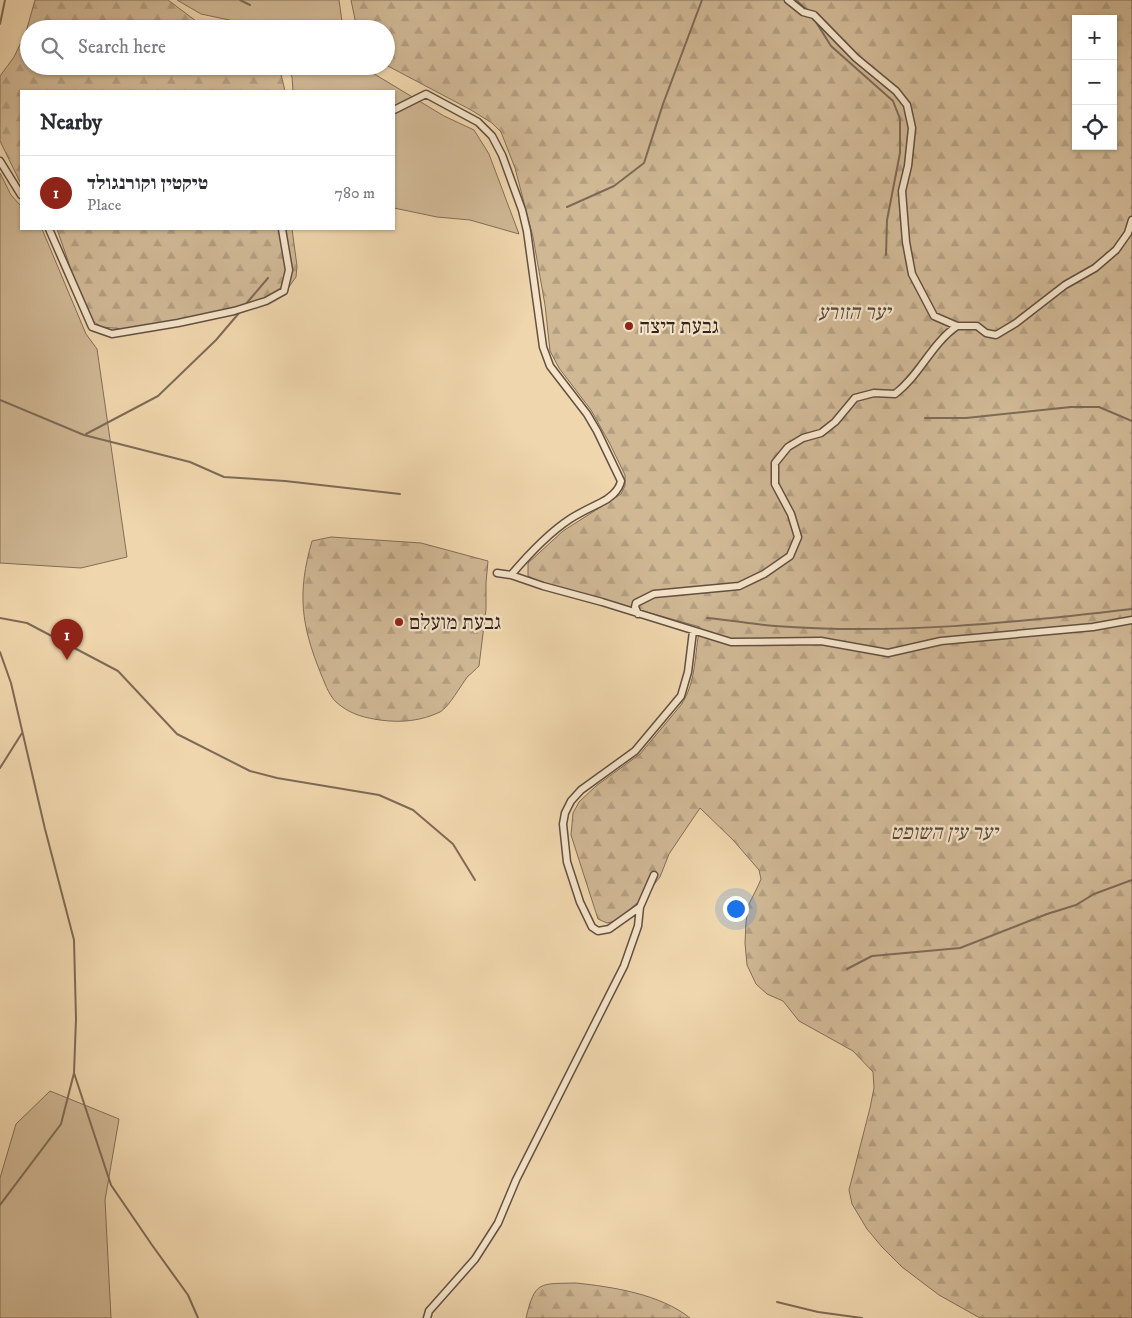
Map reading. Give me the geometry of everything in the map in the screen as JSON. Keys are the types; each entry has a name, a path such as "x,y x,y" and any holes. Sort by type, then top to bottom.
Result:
{"street":[{"path":"788,0 803,12 814,14 856,58 896,91 907,106 912,128 908,166 902,191 906,242 912,274 934,316 957,326 977,326 986,333 996,334 1016,323 1066,285 1095,268 1116,250 1128,233 1132,220"},
{"path":"395,110 426,94 478,122 492,136 502,155 522,210 527,231 543,348 550,366 587,414 597,431 621,481 616,490 604,501 570,519 546,538 511,575"},
{"path":"0,161 20,193"},
{"path":"49,230 92,327 112,334 234,311 266,301 284,291 290,270 282,230"},
{"path":"638,614 634,607 636,603 654,594 739,586 764,574 790,556 798,536 791,514 775,484 775,465 782,455 788,447 803,438 821,433 835,422 855,398 874,393 895,394 912,378 939,341 957,326"},
{"path":"497,573 511,575 731,642 822,642 888,653 941,641 1093,627 1132,620"},
{"path":"640,907 609,930 598,931 592,927 580,902 567,862 564,824 566,813 571,801 581,790 635,751 681,696 688,672 694,631"},
{"path":"427,1318 429,1311 475,1259 498,1223 525,1163 624,966 638,926 640,907 654,875"}],"green space":[{"path":"35,0 168,0 195,20 29,20"},
{"path":"177,0 339,0 342,20 229,20 201,14"},
{"path":"351,0 1132,0 1132,1318 980,1318 939,1295 902,1267 882,1247 867,1229 852,1204 849,1190 870,1108 874,1088 873,1072 853,1051 799,1021 783,1001 767,994 756,984 747,965 745,943 749,904 761,879 759,870 733,840 700,808 669,854 660,877 644,897 616,921 607,923 598,919 571,835 573,813 579,802 596,786 640,754 681,705 690,686 700,627 543,583 528,576 528,563 563,531 621,494 625,486 625,475 591,410 559,368 550,351 545,305 533,237 515,168 501,132 492,123 395,70 395,20 355,20"},
{"path":"20,44 20,75 281,75 285,90 20,90 20,182 0,141 0,76 14,57"},
{"path":"291,75 376,75 444,116 474,130 489,154 519,234 470,220 437,217 395,208 395,90 293,90"},
{"path":"0,173 11,195 20,205 20,230 42,230 86,334 97,349 127,557 81,568 0,563"},
{"path":"57,230 292,230 297,266 296,277 284,294 213,314 124,329 102,327 89,319"},
{"path":"331,537 421,543 488,561 486,609 479,666 468,676 451,701 440,712 411,720 380,720 350,712 331,696 309,640 303,609 303,593 304,577 312,541"},
{"path":"50,1091 119,1119 105,1200 111,1318 0,1318 0,1178 16,1124"},
{"path":"576,1283 651,1297 690,1318 526,1318 536,1290 547,1284"}],"waterway":[{"path":"0,24 5,0"},
{"path":"240,0 250,5"},
{"path":"567,207 614,186 644,163 663,104 702,0"},
{"path":"796,0 807,10"},
{"path":"816,22 831,46 893,101 900,119 900,153 887,220 886,255"},
{"path":"245,305 268,278"},
{"path":"86,434 158,396 216,340 239,313"},
{"path":"0,400 84,435 190,462 224,477 285,481 400,494"},
{"path":"925,418 966,418 1071,407 1099,407 1132,421"},
{"path":"707,618 775,626 864,629 998,623 1132,609"},
{"path":"0,618 27,623 118,671 177,734 250,771 277,778 379,795 413,810 453,844 475,880"},
{"path":"0,652 11,683 45,829 74,940 76,1019 74,1073 61,1124 0,1205"},
{"path":"0,768 22,733"},
{"path":"847,969 872,956 960,948 1047,914 1076,905 1094,894 1132,880"},
{"path":"74,1073 111,1185 188,1295 198,1318"},
{"path":"777,1302 818,1312 862,1318"}],"place":[{"name":"גבעת דיצה","path":"629,326"},
{"name":"גבעת מועלם","path":"399,622"},
{"name":"טיקטין וקורנגולד","path":"67,660"}],"park label":[{"name":"יער הזורע","path":"854,312"},
{"name":"יער עין השופט","path":"944,832"}]}
